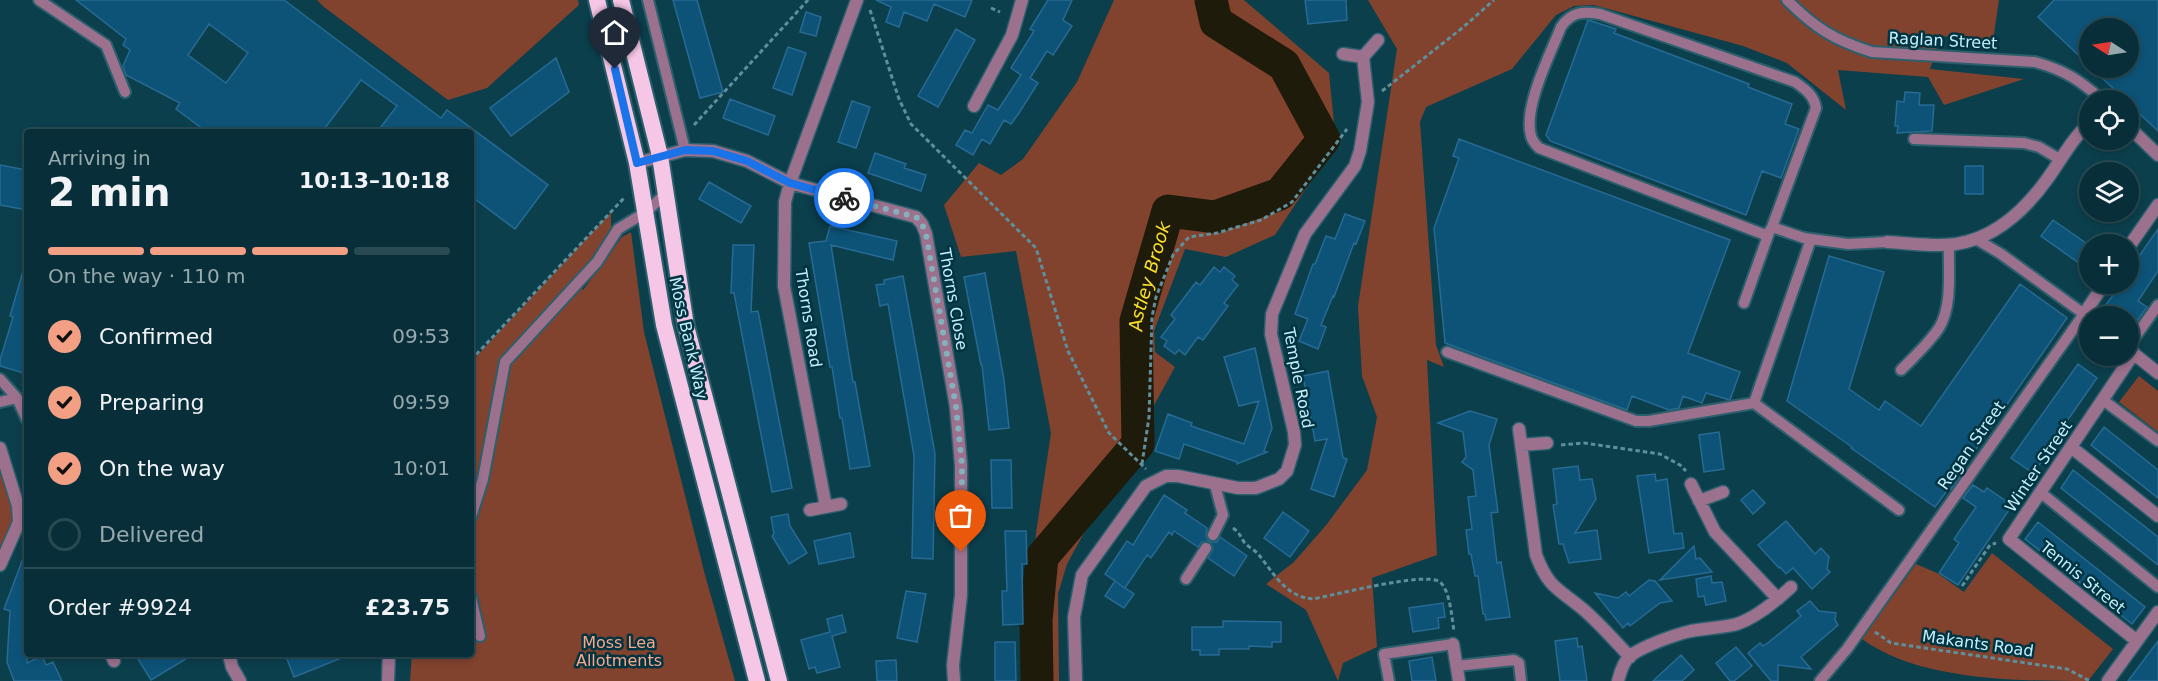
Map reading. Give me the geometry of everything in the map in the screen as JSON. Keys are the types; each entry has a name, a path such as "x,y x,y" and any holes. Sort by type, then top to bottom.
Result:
{"highway":[{"name":"Moss Bank Way","path":"597,0 637,163 664,325 757,681"},
{"name":"Moss Bank Way","path":"621,0 660,156 686,326 779,681"}],"street":[{"name":"Thorns Road","path":"826,507 784,286 785,202 857,0"},
{"path":"974,106 1012,35 1022,0"},
{"path":"1343,54 1363,57 1378,40"},
{"name":"Temple Road","path":"1076,681 1074,617 1082,574 1146,486 1166,476 1178,476 1215,485 1256,488 1279,478 1287,471 1295,445 1294,432 1271,334 1272,314 1305,234 1355,166 1360,151 1368,102 1363,57"},
{"path":"1887,242 1948,244 1976,239 2005,223 2025,207 2079,137"},
{"path":"2139,137 2158,155"},
{"name":"Thorns Close","path":"637,163 660,156 683,144 747,161 790,183 916,217 922,224 926,234 956,407 962,465 961,595 953,665 954,681"},
{"path":"2139,237 2154,222 2158,206"},
{"path":"2139,357 2158,373"},
{"name":"Winter Street","path":"2009,539 2103,400 2121,366"},
{"path":"1519,429 1536,555 1542,572 1548,582 1584,610 1630,657"},
{"path":"1522,445 1547,442"},
{"path":"2071,447 2158,516"},
{"path":"0,448 18,506 22,530 0,565"},
{"path":"1691,484 1715,532 1778,599"},
{"path":"1699,501 1723,492"},
{"path":"810,510 841,504"},
{"name":"Tennis Street","path":"2009,539 2137,641"},
{"path":"1618,681 1621,670 1630,657 1671,637 1690,631 1741,622 1759,613 1791,587"},
{"path":"2108,681 2158,612"},
{"path":"1453,644 1459,681"},
{"path":"231,657 232,667 240,681"},
{"path":"388,681 389,657"}],"lane":[{"path":"39,0 106,45 125,92"},
{"path":"648,0 683,144"},
{"name":"Raglan Street","path":"1787,0 1808,21 1829,35 1864,50 2035,62 2069,74 2091,90"},
{"path":"1744,303 1770,231 1816,108 1815,100 1795,81 1600,14 1577,13 1567,18 1561,27 1531,105 1529,121 1531,137 1539,148 1770,231 1848,244 1887,242"},
{"path":"1914,139 2024,143 2039,147 2061,159"},
{"path":"474,508 483,479 505,362 597,262 618,229 646,212 666,194"},
{"path":"1754,403 1811,239"},
{"path":"1976,239 2001,254 2079,310"},
{"path":"1901,370 1940,326 1945,310 1948,284 1948,244"},
{"name":"Winter Street","path":"2139,336 2158,305"},
{"name":"Regan Street","path":"1820,681 1847,650 2079,327"},
{"path":"1447,352 1636,422 1649,422 1754,403 1899,510"},
{"path":"0,380 17,398 24,413"},
{"path":"0,402 17,398"},
{"path":"2103,400 2158,441"},
{"path":"1214,535 1222,520 1222,509 1215,485"},
{"path":"2040,492 2158,587"},
{"path":"1186,579 1206,548"},
{"path":"474,610 480,636"},
{"path":"1389,681 1384,654 1453,644"},
{"path":"1456,666 1514,660 1519,663 1521,681"}],"path":[{"path":"683,144 808,0"},
{"path":"867,0 899,99 911,124 1036,248 1068,351 1109,433 1142,464 1149,417 1152,316 1156,297 1173,255 1189,237 1217,233 1260,220 1292,202 1347,129"},
{"path":"1368,102 1494,0"},
{"path":"991,8 1000,12"},
{"path":"474,357 625,198 642,190"},
{"path":"1547,442 1554,446 1584,443 1660,454 1680,465 1686,471 1691,484"},
{"path":"1222,520 1242,535 1245,543 1258,554 1271,575 1297,596 1303,598 1313,599 1415,579 1433,579 1441,582 1446,592 1454,632 1453,644"},
{"name":"Winter Street","path":"1962,586 1990,545 2009,539"},
{"name":"Makants Road","path":"1865,624 1891,643 2067,669 2090,681"}],"green space":[{"path":"317,0 578,0 579,5 487,88 448,100"},
{"path":"1114,0 1244,0 1329,73 1336,143 1275,235 1226,257 1185,249 1154,331 1155,352 1175,367 1067,564 1058,594 1059,681 1029,681 1029,626 1036,533 1051,433 1016,251 961,257 944,205 979,163 1001,175 1023,159 1077,82"},
{"path":"1368,0 1999,0 1993,41 1941,36 1930,69 2024,79 1944,105 1928,77 1838,70 1846,110 1787,63 1743,46 1594,5 1574,6 1556,15 1512,69 1426,107 1420,122 1436,345 1444,367 1427,360 1437,555 1372,578 1377,647 1343,663 1338,681 1306,610 1266,584 1294,562 1327,524 1367,470 1377,417 1362,376 1358,306 1397,49"},
{"name":"Moss Lea Allotments","path":"611,212 611,234 577,278 583,290 622,237 631,232 644,332 705,575 735,681 410,681 412,657 474,657 474,359"},
{"path":"2139,376 2158,391 2158,432 2119,402"},
{"path":"0,448 18,506 11,529 0,550"},
{"path":"1992,553 2113,649 2088,681 2001,679 1940,671 1885,653 1862,639 1916,564 1937,573 1964,592"}],"building":[{"path":"76,0 284,0 441,118 447,110 473,129 379,129 397,106 361,80 324,129 203,129 176,109 180,103 126,75 123,66 130,50 123,45 126,39","holes":["209,24 248,53 226,83 188,55"]},
{"path":"673,0 697,0 723,92 700,98"},
{"path":"876,0 972,0 965,17 934,4 927,21 904,12 899,27 886,22 891,7"},
{"path":"1048,0 1072,0 1063,20 1072,26 1053,55 1047,51 1030,78 1038,83 1011,124 1004,120 990,144 982,139 973,155 956,145 965,130 972,133 988,105 998,110 1021,75 1011,68 1034,31 1030,29"},
{"path":"1305,0 1346,0 1347,20 1308,24"},
{"path":"2054,0 2158,0 2158,131 2139,113 2139,90 2115,90 2102,78 2139,78 2139,18 2079,18 2079,56 2038,17"},
{"path":"806,12 821,17 816,36 800,32"},
{"path":"1588,20 1616,29 1614,33 1749,84 1748,87 1792,104 1785,124 1799,129 1781,178 1762,171 1746,215 1550,141 1546,135"},
{"path":"956,29 975,40 938,107 918,96"},
{"path":"788,47 806,53 792,95 773,88"},
{"path":"556,58 569,92 511,136 490,108"},
{"path":"1905,92 1920,93 1919,105 1934,105 1932,131 1897,133 1898,126 1895,126 1897,101 1904,102"},
{"path":"730,99 775,116 768,135 723,118"},
{"path":"852,101 870,107 856,148 838,142"},
{"path":"474,130 548,185 515,229 474,198"},
{"path":"1459,139 1730,240 1688,353 1740,372 1730,400 1706,393 1702,403 1683,396 1679,408 1669,410 1632,396 1627,410 1445,343 1434,228 1459,158 1453,156"},
{"path":"875,153 906,164 904,168 926,175 921,191 868,173"},
{"path":"0,165 24,169 24,209 0,205"},
{"path":"1965,166 1983,166 1983,194 1965,194"},
{"path":"709,182 751,206 741,223 699,199"},
{"path":"1345,214 1365,221 1321,325 1326,327 1318,349 1299,341 1308,319 1295,314 1326,236 1335,239"},
{"path":"2053,220 2079,238 2079,263 2041,236"},
{"path":"830,226 897,241 893,260 831,245 853,382 855,382 870,466 850,469 809,243 826,241"},
{"path":"2158,229 2158,271 2138,301 2147,307 2139,318 2139,306 2105,306 2114,294 2139,294 2139,256"},
{"path":"733,245 754,245 751,312 758,311 792,488 772,492 734,293 731,293"},
{"path":"1829,256 1884,272 1849,389 1879,410 1885,401 1921,426 2020,284 2067,318 1958,475 1960,476 1951,489 1949,488 1935,507 1787,401"},
{"path":"1214,267 1220,272 1224,267 1235,276 1232,280 1238,285 1224,303 1228,306 1203,340 1198,337 1185,355 1179,350 1175,354 1164,346 1167,341 1161,337 1175,319 1171,315 1196,282 1200,285"},
{"path":"24,271 24,373 0,366 13,317 10,316"},
{"path":"985,273 1004,380 1009,428 989,430 982,365 964,277"},
{"path":"903,276 935,454 933,559 912,558 914,456 888,304 880,306 876,285 884,284 884,280"},
{"path":"1255,348 1272,428 1264,451 1267,452 1237,464 1237,462 1184,444 1179,459 1155,451 1168,414 1192,423 1191,426 1244,444 1259,401 1239,406 1224,357"},
{"path":"2078,364 2097,378 2033,473 2011,458"},
{"path":"1328,371 1343,458 1347,459 1334,497 1311,489 1327,439 1315,441 1303,376"},
{"path":"1470,411 1497,419 1489,445 1498,512 1491,513 1497,563 1501,562 1510,617 1486,620 1483,614 1478,576 1475,576 1471,554 1469,554 1466,530 1472,529 1468,497 1476,496 1473,470 1462,462 1466,457 1463,432 1438,423"},
{"path":"2104,427 2158,470 2158,498 2091,445"},
{"path":"1719,432 1724,469 1704,472 1699,435"},
{"path":"991,460 1011,460 1012,508 992,508"},
{"path":"1578,466 1580,480 1592,479 1596,499 1575,533 1597,530 1601,559 1569,563 1563,544 1559,544 1553,505 1557,504 1553,469"},
{"path":"2073,470 2158,537 2158,565 2061,488"},
{"path":"1655,474 1656,481 1667,479 1674,534 1682,533 1684,548 1649,553 1637,476"},
{"path":"1973,485 1984,492 1987,488 2006,501 2003,505 2009,510 1958,585 1939,573 1959,543 1954,539 1976,507 1963,498"},
{"path":"1753,490 1765,503 1753,514 1741,500"},
{"path":"1164,495 1187,510 1185,513 1207,528 1206,536 1209,541 1202,542 1198,547 1174,531 1172,535 1169,532 1151,558 1147,555 1125,588 1134,594 1124,608 1105,596 1115,581 1105,574 1127,541 1133,545"},
{"path":"1283,512 1309,531 1290,557 1264,538"},
{"path":"788,514 790,526 807,553 789,564 772,536 774,534 771,517"},
{"path":"1786,521 1815,554 1821,548 1829,557 1827,569 1830,572 1812,589 1793,568 1786,574 1758,545"},
{"path":"2038,522 2145,607 2132,624 2025,539"},
{"path":"1005,531 1026,531 1027,564 1022,564 1023,624 1003,625 1002,591 1007,591"},
{"path":"850,533 854,557 819,564 814,541"},
{"path":"1220,537 1247,556 1234,576 1208,558 1213,549 1210,542 1217,542"},
{"path":"1694,546 1696,559 1700,558 1712,572 1660,580"},
{"path":"24,556 24,657 27,657 27,663 40,657 42,657 46,665 53,662 62,681 14,681 7,662 10,611 4,609"},
{"path":"1711,576 1712,583 1722,582 1726,601 1706,605 1704,596 1698,597 1696,579"},
{"path":"1649,580 1655,581 1672,601 1660,603 1630,626 1628,623 1623,628 1595,593 1618,598 1626,592 1629,596"},
{"path":"906,591 926,594 917,642 897,638"},
{"path":"1810,601 1819,611 1836,613 1835,620 1838,625 1801,657 1811,669 1778,665 1778,681 1771,681 1748,653 1760,643 1763,646 1769,642 1801,616 1797,611"},
{"path":"1443,603 1445,617 1438,618 1439,628 1413,632 1409,608"},
{"path":"842,615 846,632 832,636 840,667 817,673 815,667 809,669 801,640 830,632 827,619"},
{"path":"1223,621 1281,622 1281,642 1272,642 1272,647 1249,646 1249,649 1219,649 1219,655 1200,655 1200,650 1192,650 1192,627 1223,627"},
{"path":"1577,638 1578,647 1582,646 1587,681 1560,681 1555,641"},
{"path":"2158,641 2158,681 2128,681"},
{"path":"995,642 1015,642 1016,681 995,681"},
{"path":"1736,647 1752,666 1734,681 1730,681 1716,663"},
{"path":"1681,655 1694,670 1682,681 1653,681"},
{"path":"137,657 189,657 151,680"},
{"path":"286,657 344,657 294,677"},
{"path":"1432,657 1436,681 1412,681 1409,661"},
{"path":"896,660 897,681 877,681 876,661"}],"waterway":[{"name":"Astley Brook","path":"1037,681 1036,620 1042,557 1138,444 1136,321 1168,211 1215,217 1280,194 1324,139 1284,65 1216,22 1211,0"}],"way so far":[{"path":"844,198 916,217 926,234 956,407 962,465 961,552"}],"route":[{"path":"615,69 637,163 685,150 713,151 747,161 790,183 844,198"}]}
